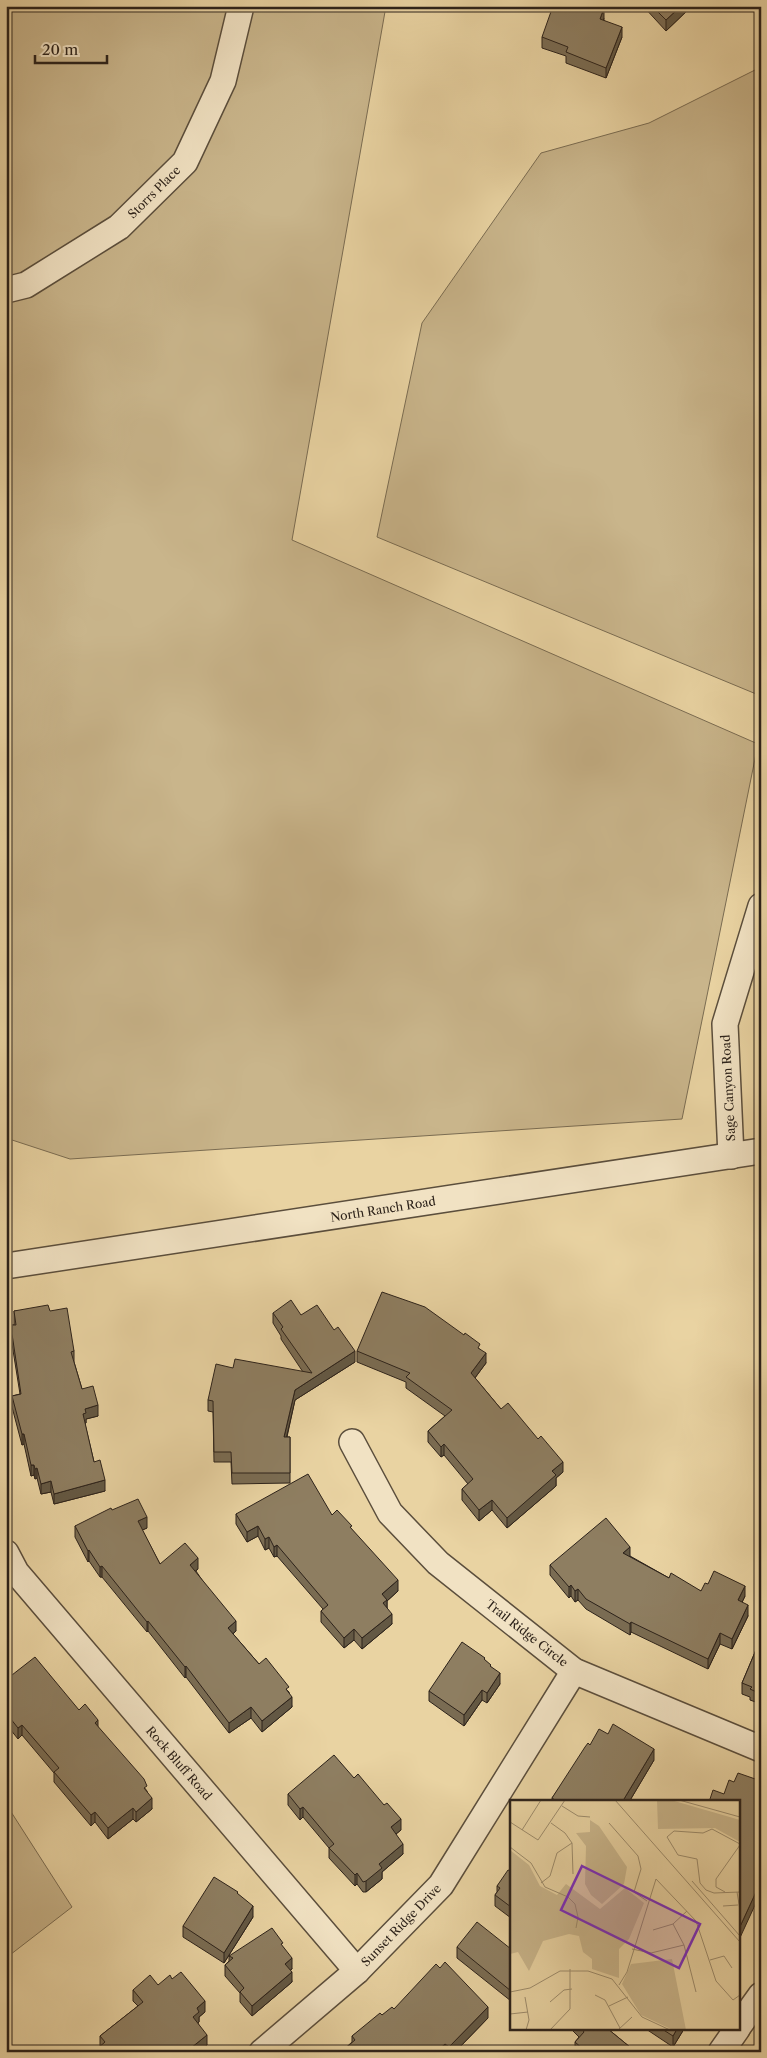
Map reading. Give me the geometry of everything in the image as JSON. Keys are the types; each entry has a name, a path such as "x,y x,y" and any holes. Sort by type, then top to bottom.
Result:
{"street":[{"name":"Storrs Place","path":"6,290 26,285 119,228 185,162 223,81 241,6"},
{"name":"Sage Canyon Road","path":"731,1156 725,1024 761,906"},
{"name":"North Ranch Road","path":"6,1266 761,1151"},
{"name":"Trail Ridge Circle","path":"352,1442 390,1513 404,1528 438,1563 574,1671 761,1749"},
{"name":"Rock Bluff Road","path":"6,1553 22,1579 357,1971"},
{"name":"Sunset Ridge Drive","path":"262,2052 357,1971 441,1885 574,1671"},
{"path":"740,2024 761,1995"},
{"path":"721,2052 736,2030"}],"shaded area":[{"path":"6,6 386,6 292,540 758,744 682,1119 70,1159 6,1138"},
{"path":"761,67 761,696 377,537 422,323 541,153 649,123"},
{"path":"6,1804 72,1907 6,1958"}],"building":[{"path":"553,6 600,6 604,8 600,19 622,27 606,68 566,52 568,47 542,37"},
{"path":"652,6 681,6 666,20"},
{"path":"382,1292 425,1307 480,1344 478,1348 486,1353 471,1373 501,1409 508,1403 538,1439 541,1436 563,1462 552,1471 556,1475 507,1518 492,1500 479,1510 462,1489 473,1479 444,1444 441,1447 428,1431 452,1410 406,1377 410,1373 357,1351"},
{"path":"291,1300 301,1315 317,1305 334,1330 338,1327 355,1351 295,1390 284,1437 290,1437 290,1473 232,1473 231,1452 214,1452 213,1401 208,1400 216,1364 233,1368 235,1359 312,1373 281,1329 283,1327 273,1313"},
{"path":"48,1305 50,1311 67,1308 74,1351 71,1352 82,1389 93,1386 98,1405 85,1409 86,1413 83,1414 94,1462 100,1460 105,1480 54,1494 51,1481 41,1484 37,1468 35,1469 34,1465 31,1465 12,1396 21,1394 12,1334 12,1325 16,1325 14,1311"},
{"path":"308,1474 332,1515 337,1510 398,1580 382,1594 387,1600 383,1603 392,1614 362,1638 354,1629 344,1638 321,1611 328,1605 277,1545 274,1547 269,1537 265,1539 258,1526 247,1532 236,1514"},
{"path":"138,1499 147,1517 138,1521 160,1564 185,1543 198,1558 190,1565 236,1621 228,1628 259,1664 266,1658 289,1687 286,1689 292,1697 262,1721 251,1707 229,1723 186,1666 88,1551 75,1526 111,1508 112,1510"},
{"path":"606,1518 630,1547 623,1553 669,1578 671,1573 701,1591 705,1583 708,1584 714,1571 745,1586 738,1600 748,1605 732,1639 720,1633 708,1659 631,1622 630,1624 586,1599 578,1589 575,1591 571,1585 569,1587 550,1565"},
{"path":"761,1638 761,1694 750,1689 752,1687 742,1683"},
{"path":"462,1642 485,1658 490,1666 500,1673 487,1693 482,1690 464,1715 429,1691"},
{"path":"35,1657 79,1710 85,1704 98,1720 95,1723 144,1779 147,1786 144,1788 152,1798 136,1812 133,1808 108,1828 95,1812 91,1815 54,1772 59,1768 22,1725 18,1728 6,1713 6,1668 12,1675"},
{"path":"613,1724 654,1749 624,1799 625,1800 555,1800 552,1798 585,1747 588,1743 590,1745 599,1729 608,1734"},
{"path":"334,1755 354,1778 358,1774 384,1805 387,1803 401,1819 391,1827 403,1844 379,1864 382,1868 363,1882 357,1873 355,1875 329,1848 334,1844 303,1807 300,1809 288,1794"},
{"path":"738,1773 761,1781 761,1881 740,1927 740,1800 710,1800 713,1790 724,1794 729,1780 734,1782"},
{"path":"508,1870 510,1871 510,1906 495,1895 500,1888 497,1886"},
{"path":"214,1877 238,1892 253,1906 224,1953 183,1926"},
{"path":"477,1922 510,1948 510,1990 457,1947"},
{"path":"272,1928 292,1958 285,1964 292,1972 252,2006 240,1992 244,1988 225,1965 233,1958 229,1956"},
{"path":"445,1962 488,2007 449,2047 445,2044 436,2052 341,2052 355,2040 352,2036 380,2013 382,2015 392,2007 394,2009 436,1964 440,1968"},
{"path":"181,1972 205,2001 197,2008 199,2012 193,2017 207,2035 186,2052 97,2052 100,2050 98,2048 105,2042 100,2036 143,2002 133,1990 150,1975 158,1985 170,1975 172,1979"},
{"path":"583,2030 609,2030 636,2052 582,2052 584,2050 575,2042 584,2032"},
{"path":"664,2030 676,2030 673,2036"}]}
